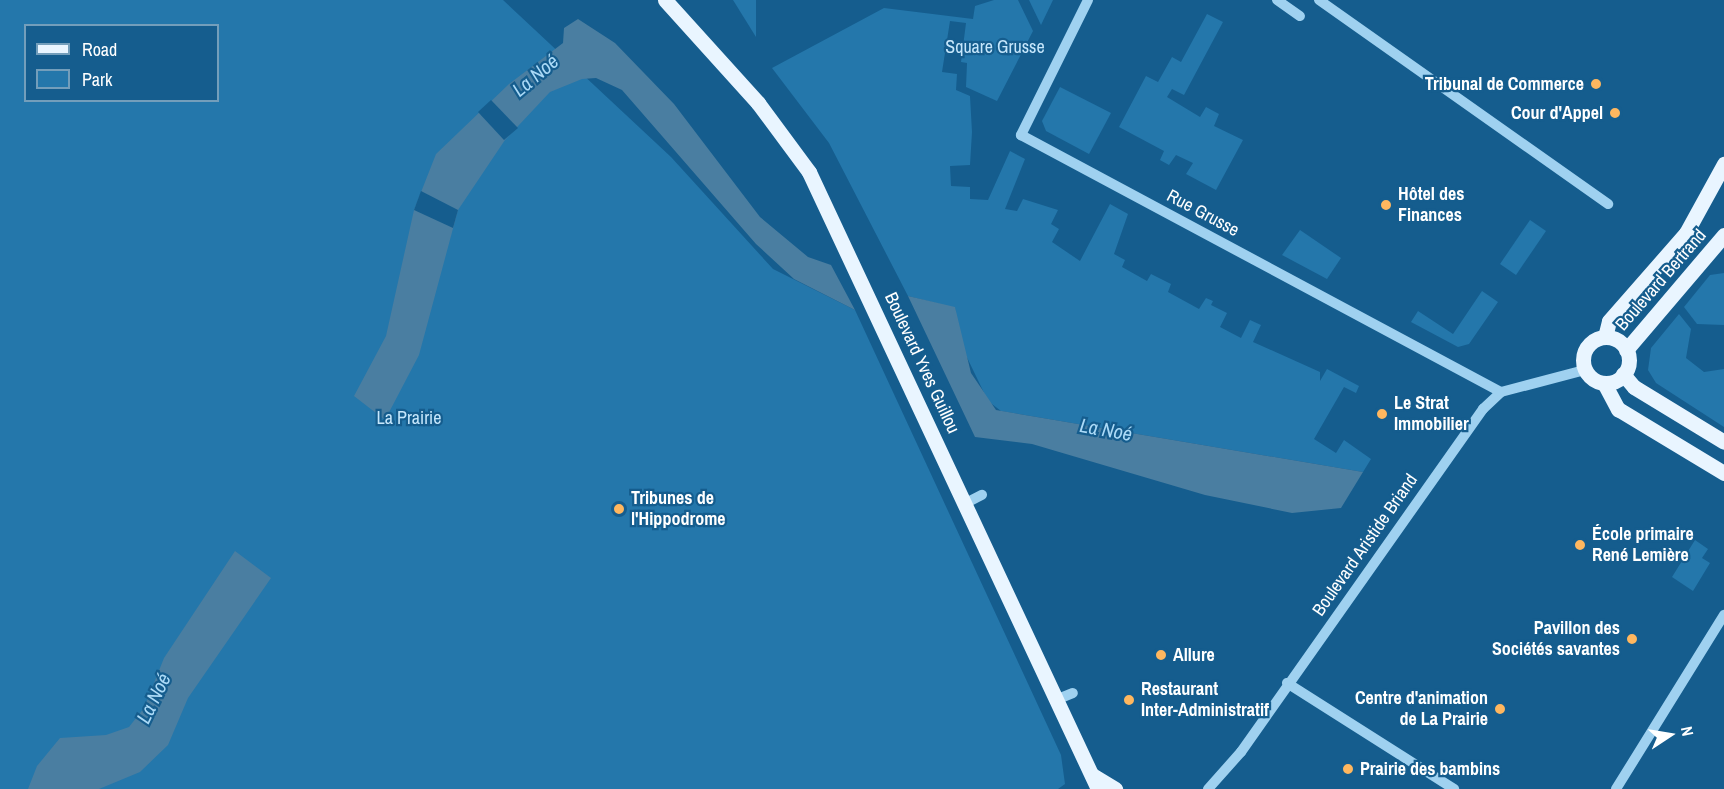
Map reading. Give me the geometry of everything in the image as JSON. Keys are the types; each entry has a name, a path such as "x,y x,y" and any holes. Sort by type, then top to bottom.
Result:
{"main road":[{"name":"Boulevard Yves Guillou","path":"665,0 758,103 809,172 1095,782 1115,789"},
{"name":"Boulevard Bertrand","path":"1605,337 1609,321 1686,233 1724,164"},
{"name":"Boulevard Bertrand","path":"1626,350 1724,235"},
{"path":"1724,442 1634,387 1623,374 1626,350 1605,337 1586,348 1585,370 1604,383 1618,409 1724,473"},
{"path":"1604,383 1623,374"}],"street":[{"name":"Rue Grusse","path":"1088,0 1021,135 1501,392"},
{"path":"1277,0 1300,16"},
{"path":"1319,0 1608,204"},
{"path":"1501,392 1585,370"},
{"name":"Boulevard Aristide Briand","path":"1208,789 1287,683 1483,409 1501,392"},
{"path":"966,503 982,495"},
{"path":"1616,789 1724,615"},
{"path":"1287,683 1454,789"},
{"path":"1058,699 1073,693"}],"green space":[{"name":"La Prairie","path":"0,0 503,0 671,157 773,269 855,310 1061,755 1065,784 1058,789 0,789"},
{"path":"733,0 756,0 756,37"},
{"name":"Square Grusse","path":"994,0 1018,0 1033,31 997,101 966,87 967,63 961,62 966,23 950,21 942,72 957,74 956,90 970,96 972,132 970,165 950,166 951,186 970,187 970,199 988,200 1010,151 1025,159 1005,209 1017,211 1023,199 1058,210 1051,224 1059,229 1052,242 1080,261 1110,204 1128,214 1114,254 1125,260 1122,267 1147,281 1151,274 1171,284 1168,292 1199,309 1206,298 1213,301 1211,305 1227,313 1220,327 1241,338 1250,320 1261,325 1253,342 1320,372 1320,381 1327,369 1359,386 1356,393 1344,387 1314,439 1336,453 1344,440 1371,459 1363,472 1001,411 988,401 960,343 955,308 908,296 829,143 772,68 884,8 973,19 975,6"},
{"path":"1029,0 1053,0 1041,25"},
{"path":"1207,14 1223,22 1184,95 1172,89 1167,97 1200,117 1206,107 1219,114 1214,126 1243,140 1216,190 1186,174 1193,163 1176,155 1169,165 1160,160 1164,151 1119,127 1146,76 1158,82 1172,57 1181,62"},
{"path":"1060,87 1111,113 1089,154 1046,131 1042,121"},
{"path":"1530,220 1546,231 1516,275 1500,264"},
{"path":"1300,230 1341,258 1327,279 1282,255"},
{"path":"1724,273 1724,325 1697,324 1684,307 1710,275"},
{"path":"1482,291 1498,302 1469,344 1458,347 1411,322 1418,311 1453,334"},
{"path":"1679,314 1691,329 1686,358 1704,372 1724,369 1724,427 1656,383 1648,370 1651,348"},
{"path":"1695,540 1708,549 1702,558 1710,563 1693,591 1672,577"}],"water":[{"name":"La Noé","path":"578,19 615,43 674,104 760,217 808,257 831,265 855,310 794,279 756,244 622,90 596,78 582,79 550,92 505,140 458,210 419,355 385,420 354,396 386,336 414,210 436,154 509,84 563,43 564,28"},
{"name":"La Noé","path":"908,296 955,307 971,373 996,410 1363,472 1341,508 1292,513 1205,495 1032,444 975,437"},
{"name":"La Noé","path":"235,551 271,578 188,698 168,745 140,772 99,789 28,789 37,766 60,738 106,735 129,727 144,708 164,658"}],"pier":[{"path":"491,100 518,128 504,140 478,112"},
{"path":"421,191 458,210 453,228 414,210"}],"place":[{"name":"Tribunal de Commerce","path":"1596,84"},
{"name":"Cour d'Appel","path":"1615,113"},
{"name":"Hôtel des Finances","path":"1386,205"},
{"name":"Le Strat Immobilier","path":"1382,414"},
{"name":"Tribunes de l'Hippodrome","path":"619,509"},
{"name":"École primaire René Lemière","path":"1580,545"},
{"name":"Pavillon des Sociétés savantes","path":"1632,639"},
{"name":"Allure","path":"1161,655"},
{"name":"Restaurant Inter-Administratif","path":"1129,700"},
{"name":"Centre d'animation de La Prairie","path":"1500,709"},
{"name":"Prairie des bambins","path":"1348,769"}]}
